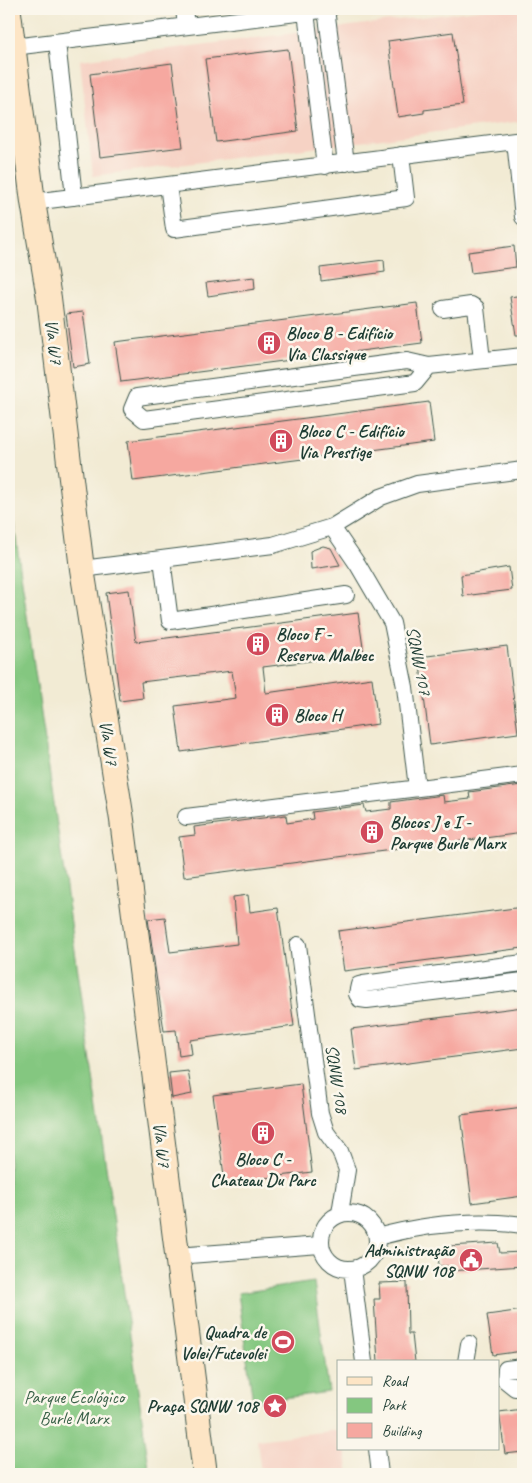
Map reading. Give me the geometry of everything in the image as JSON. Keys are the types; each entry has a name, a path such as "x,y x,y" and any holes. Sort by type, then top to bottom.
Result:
{"main road":[{"name":"Vla W7","path":"9,13 33,202 49,298 82,569 122,820 205,1474"}],"street":[{"path":"184,9 186,26"},
{"path":"326,9 346,163"},
{"path":"13,47 330,9"},
{"path":"306,12 325,166"},
{"path":"57,42 74,197"},
{"path":"33,202 519,140 523,217"},
{"path":"168,185 174,229 406,198 401,155"},
{"path":"443,309 471,305 476,308 482,360"},
{"path":"429,366 415,383 144,419 132,409 137,397 407,361 429,366 523,356"},
{"path":"82,569 273,545 332,527 381,497 417,484 523,470"},
{"name":"SQNW 107","path":"332,527 358,565 392,623 404,687 417,788"},
{"path":"162,559 170,621 346,595"},
{"path":"186,817 523,774"},
{"name":"SQNW 108","path":"298,945 320,1113 326,1132 340,1151 347,1170 340,1213"},
{"path":"523,963 363,984 359,986 357,994 360,998 367,1000 523,982"},
{"path":"353,1212 364,1216 373,1225 377,1237 376,1249 370,1260 352,1270 343,1269 330,1262 320,1244 322,1231 328,1220 340,1213 353,1212"},
{"path":"377,1237 417,1227 445,1224 477,1222 523,1225"},
{"path":"176,1256 320,1244"},
{"path":"352,1270 364,1360"},
{"path":"466,1360 469,1344"},
{"path":"523,1367 506,1369 502,1381 515,1388 523,1387"},
{"path":"377,1450 380,1474"}],"shaded area":[{"path":"486,9 523,9 523,121 93,176 80,60"},
{"path":"337,1430 337,1450 345,1450 349,1474 261,1474 257,1440"}],"green space":[{"name":"Parque Ecológico Burle Marx","path":"9,490 150,1474 9,1474"},
{"name":"Quadra de Volei/Futevolei","path":"314,1282 329,1392 253,1402 238,1293"}],"building":[{"path":"453,32 463,105 424,110 424,113 398,117 388,41"},
{"path":"288,49 298,131 216,142 205,59"},
{"path":"172,63 183,147 100,157 90,74"},
{"path":"514,246 516,267 471,273 468,252"},
{"path":"384,260 385,272 321,281 320,268"},
{"path":"254,277 255,289 208,296 206,283"},
{"path":"523,295 523,335 516,335 510,297"},
{"name":"Bloco B - Edifício Via Classique","path":"417,303 422,343 121,382 115,342"},
{"path":"83,312 90,364 73,367 66,314"},
{"name":"Bloco C - Edifício Via Prestige","path":"429,402 434,442 133,481 128,441"},
{"path":"323,546 331,548 340,565 311,569 310,551"},
{"path":"509,567 512,590 463,596 461,575"},
{"path":"129,590 136,642 358,613 364,654 263,667 266,693 372,678 378,724 181,752 175,706 236,698 232,671 141,682 143,698 120,701 106,593"},
{"path":"507,646 518,733 430,745 419,657"},
{"name":"Blocos J e I - Parque Burle Marx","path":"522,785 523,833 184,877 179,837 195,835 194,827 286,815 287,823 313,819 312,812 364,805 366,812 391,809 391,802 443,795 444,802 470,799 469,792"},
{"path":"248,895 250,912 278,908 294,1026 190,1040 192,1054 179,1056 176,1030 164,1031 148,919 165,917 170,952 237,944 233,897"},
{"path":"523,907 523,948 344,971 338,931"},
{"path":"523,1007 523,1048 356,1070 351,1029"},
{"path":"188,1071 192,1094 172,1098 169,1073"},
{"name":"Bloco C - Chateau Du Parc","path":"301,1084 312,1172 225,1183 213,1095"},
{"path":"523,1107 523,1196 472,1203 461,1115"},
{"path":"498,1243 500,1253 523,1252 523,1266 449,1271 448,1266 439,1266 438,1253 450,1246"},
{"path":"407,1282 408,1334 412,1334 415,1360 378,1360 374,1299 380,1299 379,1283"},
{"path":"523,1310 523,1351 493,1355 487,1315"},
{"path":"523,1409 523,1452 505,1454 500,1412"}],"place":[{"name":"Bloco B - Edifício Via Classique","path":"269,343"},
{"name":"Bloco C - Edifício Via Prestige","path":"281,441"},
{"name":"Bloco F - Reserva Malbec","path":"258,644"},
{"name":"Bloco H","path":"277,715"},
{"name":"Blocos J e I - Parque Burle Marx","path":"372,832"},
{"name":"Bloco C - Chateau Du Parc","path":"263,1133"},
{"name":"Administração SQNW 108","path":"471,1260"},
{"name":"Quadra de Volei/Futevolei","path":"283,1342"},
{"name":"Praça SQNW 108","path":"275,1406"}]}
